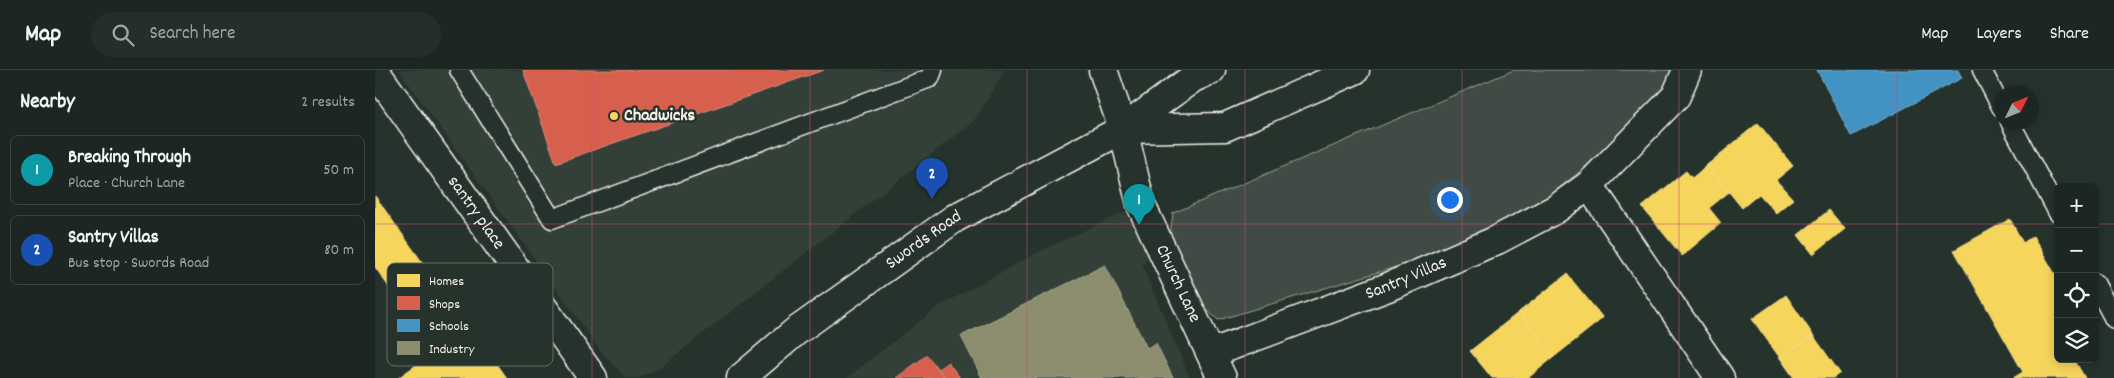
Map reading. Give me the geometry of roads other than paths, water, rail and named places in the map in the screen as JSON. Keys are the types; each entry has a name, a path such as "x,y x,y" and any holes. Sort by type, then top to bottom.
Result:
{"street":[{"name":"Church Lane","path":"1103,70 1123,129 1141,205 1212,353 1222,378"},
{"name":"Swords Road","path":"741,378 795,332 955,218 1123,129 1193,78 1211,70"},
{"name":"Swords Road","path":"1123,129 1225,127 1355,70"},
{"name":"Santry Villas","path":"1212,353 1388,286 1497,240 1556,209 1589,185 1677,96 1687,70"},
{"name":"santry place","path":"375,71 511,263"},
{"path":"1589,185 1720,378"},
{"name":"santry place","path":"553,322 593,378"}],"lane":[{"path":"459,70 552,219 930,78 933,70"},
{"path":"1982,70 1994,93"},
{"path":"2014,130 2054,205"},
{"path":"2099,291 2114,319"}],"place":[{"name":"Chadwicks","path":"614,116"},
{"name":"Santry Villas","path":"932,199"},
{"name":"Breaking Through","path":"1139,225"}]}
